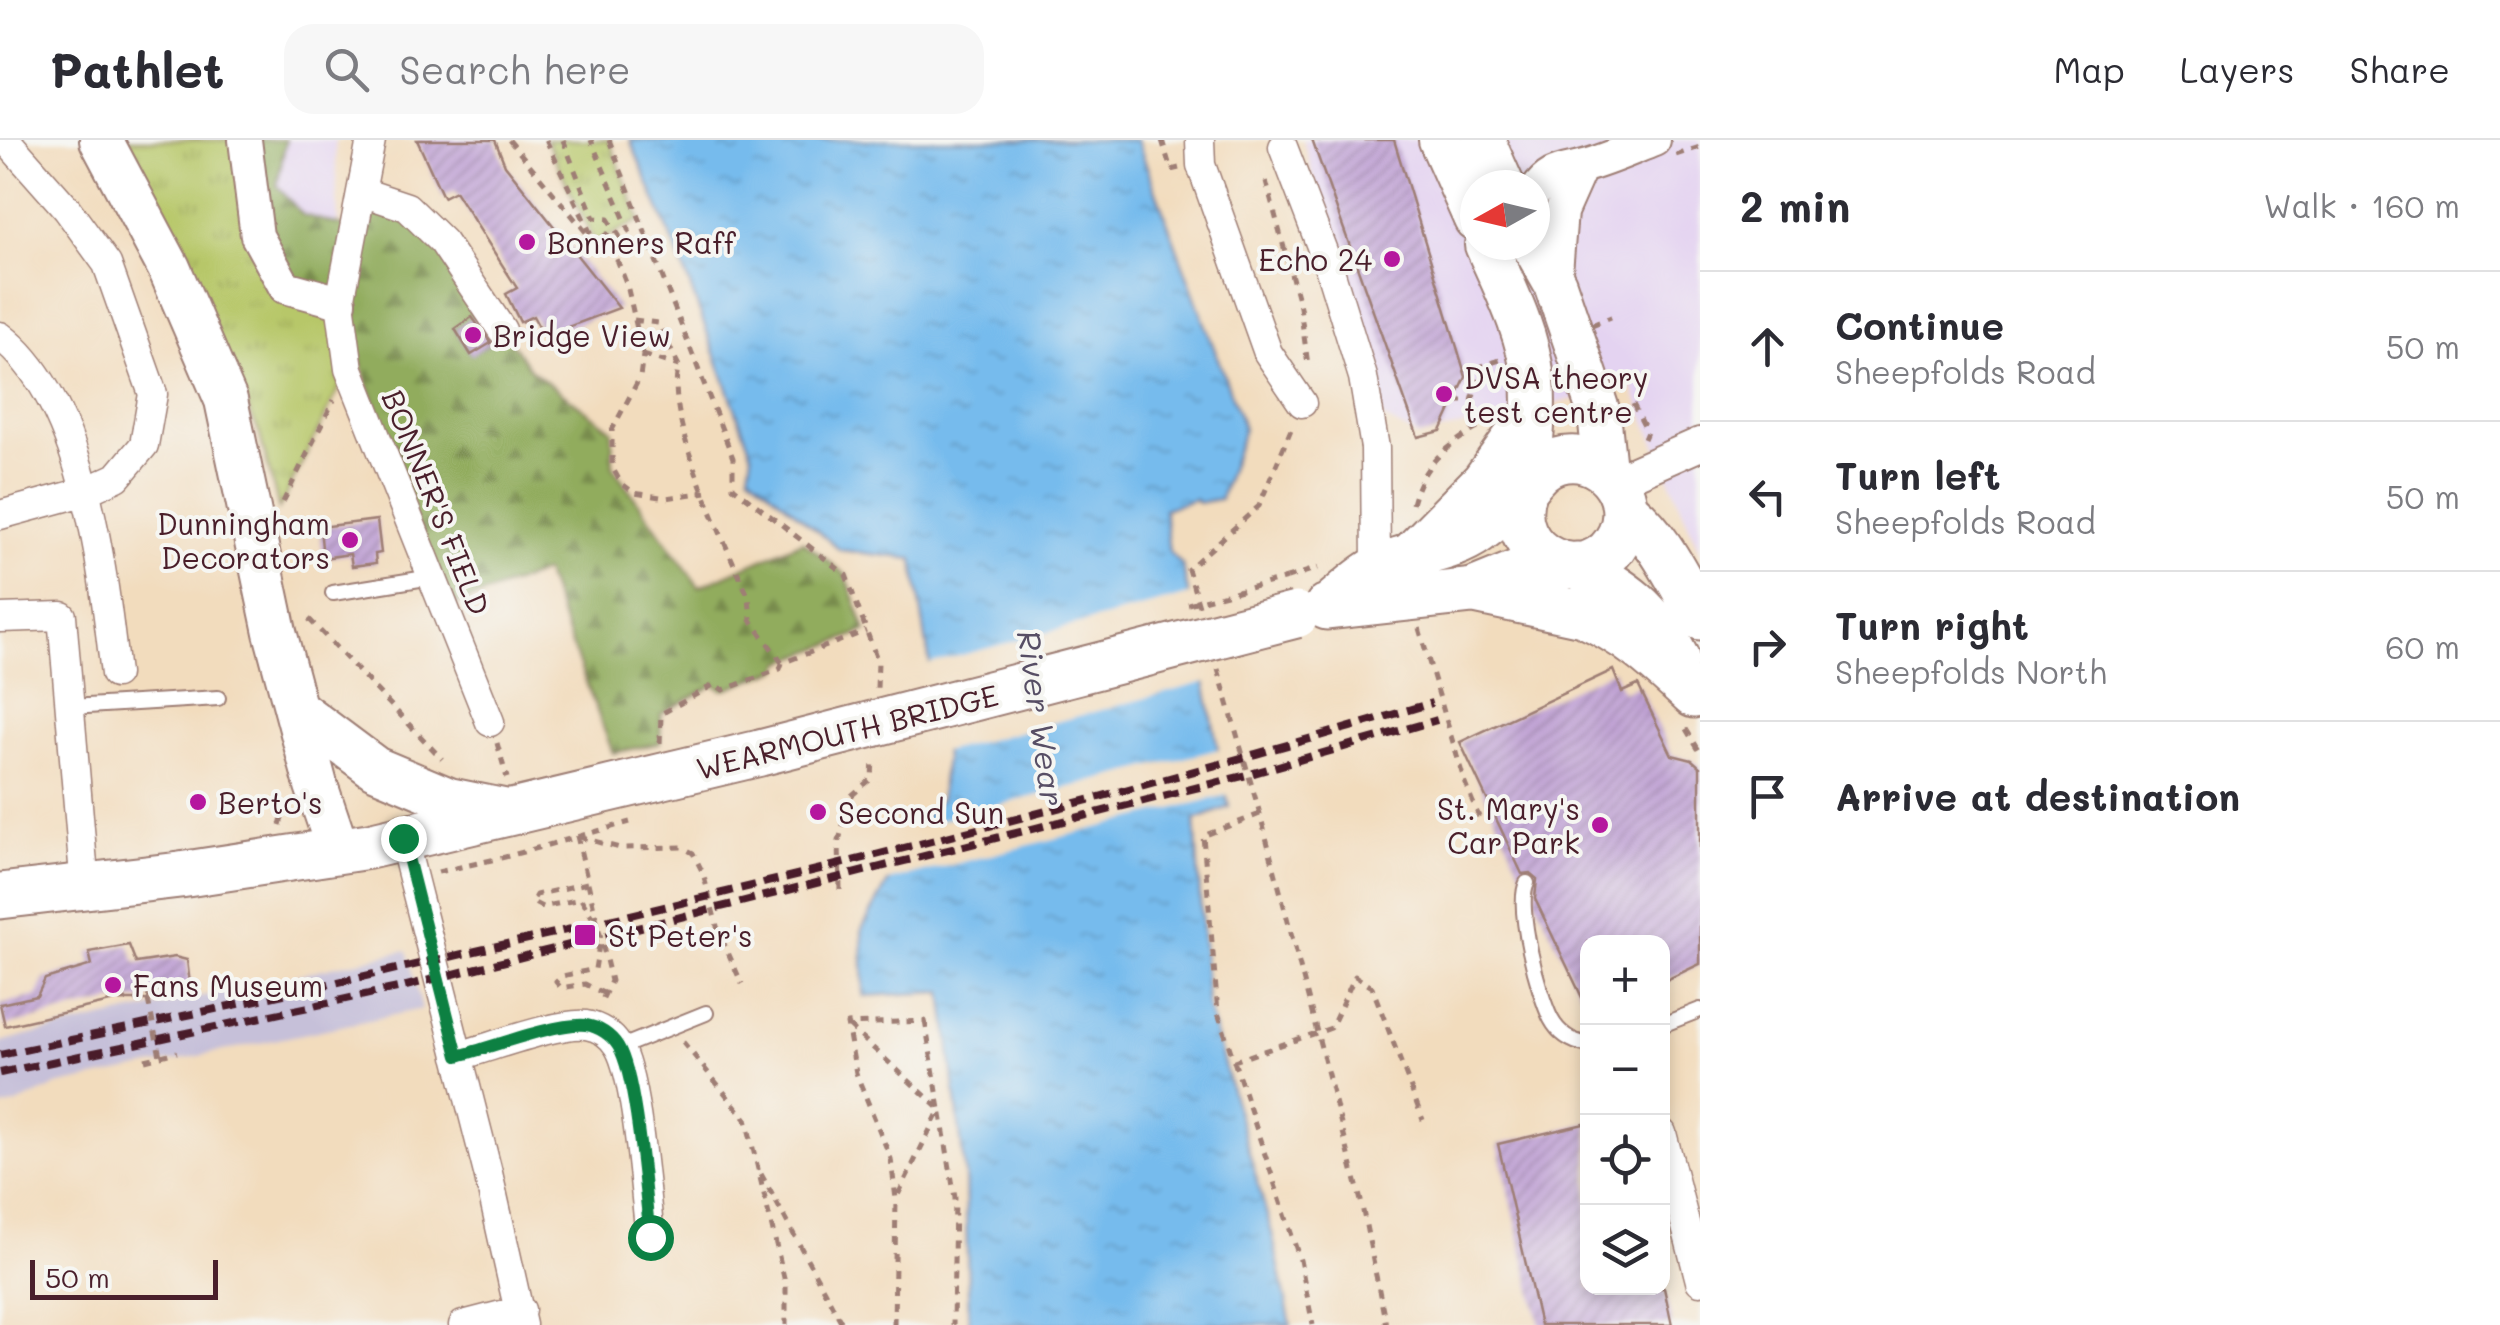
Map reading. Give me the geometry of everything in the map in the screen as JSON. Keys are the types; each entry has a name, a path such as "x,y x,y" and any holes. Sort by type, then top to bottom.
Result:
{"highway":[{"path":"1313,610 1398,548 1450,545 1476,532 1541,468 1566,459 1590,462 1615,487 1662,551 1700,617"},
{"path":"1526,485 1520,501 1521,526 1535,550 1620,588 1644,610 1673,652 1697,700"},
{"path":"1473,591 1563,563 1591,562 1614,546 1624,522 1615,487"},
{"path":"1473,591 1598,620 1634,640 1697,700"},
{"name":"WEARMOUTH BRIDGE","path":"0,896 85,888 403,838 510,795 760,753 1313,610 1473,591"}],"main road":[{"path":"101,140 169,268 226,400 276,632 316,785 338,850"},
{"path":"1440,140 1460,185"},
{"path":"1483,140 1496,170"},
{"path":"1490,260 1513,338 1530,357 1534,411 1526,485"},
{"path":"1541,260 1554,284 1599,413 1615,487"},
{"path":"1398,548 1483,481 1534,411"},
{"path":"296,709 376,768 449,799 510,795"}],"street":[{"path":"0,515 84,492 117,477 144,445 153,394 107,264 67,210 6,140"},
{"path":"245,140 257,236 286,288 340,302"},
{"name":"BONNER'S FIELD","path":"371,140 340,302 348,369 490,722"},
{"path":"1200,140 1201,164 1268,353 1302,403"},
{"path":"1280,146 1329,266 1362,377 1398,548"},
{"path":"1550,177 1566,168 1660,150"},
{"path":"1554,284 1560,212 1580,168"},
{"path":"362,192 407,207 443,242 502,330"},
{"path":"1513,338 1515,260"},
{"path":"0,336 31,363 55,402 102,557 115,674"},
{"path":"1615,487 1700,444"},
{"path":"0,618 62,616 85,888"},
{"path":"403,838 521,1317 463,1325"},
{"path":"458,1056 569,1026 589,1025 607,1034 620,1048 630,1087 650,1237"},
{"path":"1670,1164 1700,1281"}],"lane":[{"path":"332,593 432,577"},
{"path":"71,707 218,698"},
{"path":"1527,883 1522,912 1551,1021 1572,1042 1580,1044"},
{"path":"1530,950 1528,924 1536,902"},
{"path":"1670,1022 1700,1010"},
{"path":"620,1048 706,1013"}],"path":[{"path":"509,140 595,243"},
{"path":"546,140 595,243"},
{"path":"563,140 594,218 608,218 620,237 630,230 592,140"},
{"path":"609,140 733,458 733,487 846,574 878,662 876,700"},
{"path":"1199,607 1188,569 1259,506 1310,379 1300,308 1261,164 1280,146"},
{"path":"1660,150 1700,146"},
{"path":"595,243 607,234 627,285 643,355 640,376 612,430 612,467 621,483 634,492 666,498 706,492"},
{"path":"1598,317 1605,334"},
{"path":"633,318 658,323 679,366 673,382 679,424 750,598 751,620 782,662"},
{"path":"1592,325 1611,318"},
{"path":"1455,401 1472,402 1482,366 1513,338"},
{"path":"643,355 679,366"},
{"path":"279,510 348,369"},
{"path":"1632,401 1647,432"},
{"path":"1398,548 1416,489 1432,460 1454,441 1484,424"},
{"path":"307,636 309,619 446,763"},
{"path":"1417,620 1479,817"},
{"path":"782,662 866,631"},
{"path":"660,742 661,714 714,684 722,690 780,668 782,662"},
{"path":"1216,663 1260,814 1360,1201 1386,1325"},
{"path":"490,722 510,795"},
{"path":"840,890 839,841 850,797 872,778 873,759"},
{"path":"268,834 280,826 287,800 316,785"},
{"path":"1260,814 1203,836 1218,1013 1300,1260 1313,1325"},
{"path":"589,1025 611,982 576,836 620,848 682,847 693,853 703,873 718,930 742,984"},
{"path":"588,883 536,895 532,902 542,907 581,899 592,917"},
{"path":"600,945 595,969 559,977 556,986 585,984 605,994"},
{"path":"1234,1061 1331,1028 1355,976 1372,987 1423,1120"},
{"path":"119,1000 149,997 160,1056"},
{"path":"847,1024 925,1021 955,1198 953,1325"},
{"path":"847,1024 940,1108"},
{"path":"847,1024 856,1073 891,1159 896,1199 894,1325"},
{"path":"672,1028 746,1119 786,1286 786,1325"},
{"path":"145,1060 177,1052"},
{"path":"896,1199 940,1108"},
{"path":"758,1167 843,1325"}],"shaded area":[{"path":"245,140 335,140 340,302"},
{"path":"1303,140 1700,140 1700,552 1631,385 1418,437 1383,418"},
{"path":"407,950 422,1009 56,1086 0,1108 0,1042"}],"green space":[{"path":"118,140 245,140 340,302 349,369 279,509 259,432"},
{"path":"245,140 286,140 277,186 303,215 354,229 362,192 443,242 475,316 455,329 471,354 492,342 502,330 531,370 612,430 613,467 699,587 803,541 846,575 866,631 782,662 780,669 723,690 714,685 661,714 660,743 613,753 544,572 445,609 340,302 285,287"},
{"path":"546,140 609,140 640,220 595,243"}],"water":[{"name":"River Wear","path":"630,140 1137,140 1244,429 1220,499 1198,503 1195,499 1164,509 1169,552 1182,565 1187,587 1229,807 1195,820 1207,1005 1272,1233 1291,1325 969,1325 965,1174 943,992 864,996 862,929 928,812 940,800 945,757 913,559 840,550 749,473 752,454 679,256"}],"pier":[{"path":"1193,594 1210,681 939,753 924,665"},
{"path":"1223,748 1231,794 884,882 917,826"}],"building":[{"name":"Bonners Raff","path":"417,140 495,140 505,165 619,308 544,336 533,316 520,322 506,294 517,288 455,191 443,197"},
{"name":"Echo 24","path":"1312,140 1394,140 1466,377 1441,431 1418,437"},
{"name":"Bridge View","path":"472,317 491,343 471,355 455,329"},
{"name":"Dunningham Decorators","path":"377,520 381,553 375,554 376,563 352,566 350,554 323,558 320,527"},
{"name":"St. Mary's Car Park","path":"1613,670 1622,692 1638,685 1672,755 1692,760 1700,767 1700,964 1670,978 1670,935 1580,935 1580,993 1535,899 1537,879 1530,873 1522,874 1460,742"},
{"name":"Fans Museum","path":"129,945 136,963 175,957 187,960 190,984 149,993 148,1000 119,1000 5,1026 0,1004 37,996 45,979 92,965 89,952"},
{"path":"1580,1125 1580,1295 1666,1295 1672,1325 1540,1325 1498,1144"}],"railway":[{"path":"0,1055 720,894 1077,803 1432,703"},
{"path":"0,1073 402,987 1247,775 1437,720"}],"place":[{"name":"Bonners Raff","path":"527,242"},
{"name":"Echo 24","path":"1392,259"},
{"name":"Bridge View","path":"473,335"},
{"name":"DVSA theory test centre","path":"1444,394"},
{"name":"Dunningham Decorators","path":"350,540"},
{"name":"Berto's","path":"198,802"},
{"name":"Second Sun","path":"818,812"},
{"name":"St. Mary's Car Park","path":"1600,825"},
{"name":"St Peter's","path":"585,935"},
{"name":"Fans Museum","path":"113,985"}],"route":[{"path":"403,838 458,1056 569,1026 589,1025 607,1034 620,1048 630,1087 650,1237"}]}
